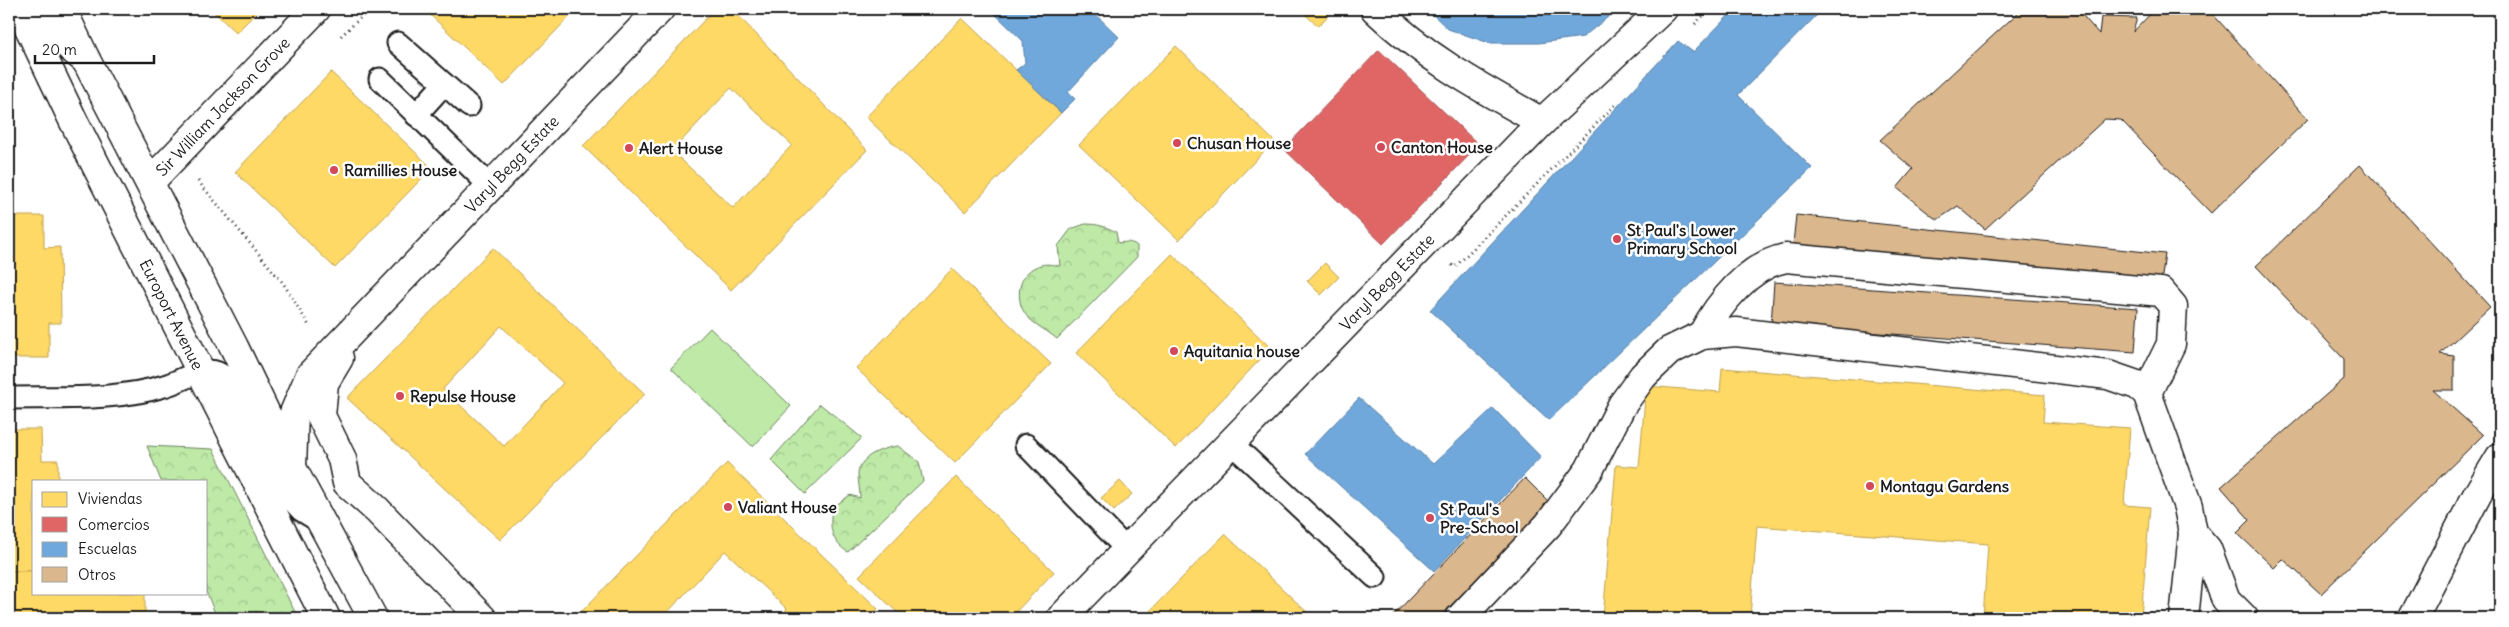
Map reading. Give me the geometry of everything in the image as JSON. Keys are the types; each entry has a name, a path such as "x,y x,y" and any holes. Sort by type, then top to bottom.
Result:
{"street":[{"name":"Europort Avenue","path":"20,9 37,49 326,618"},
{"path":"44,9 54,30 65,45 86,60"},
{"path":"62,9 86,60 226,330 292,468 373,618"},
{"name":"Sir William Jackson Grove","path":"150,182 316,9"},
{"name":"Varyl Begg Estate","path":"292,468 294,413 310,375 660,9"},
{"path":"1375,9 1402,35 1435,60 1470,83 1542,122"},
{"name":"Varyl Begg Estate","path":"1061,618 1542,122 1663,9"},
{"path":"1702,335 1717,309 1746,279 1770,261 1786,258 2161,292 2173,306 2171,344 2147,392"},
{"name":"Varyl Begg Estate","path":"362,320 324,383 321,416 342,459 347,483 377,510 482,618"},
{"path":"1460,618 1548,525 1589,470 1622,405 1643,376 1669,351 1702,335 1736,332 2108,375 2137,385 2147,392 2188,507 2193,533 2184,618"},
{"path":"2413,618 2477,495 2500,457"},
{"path":"2193,533 2207,549 2226,600 2244,618"}],"lane":[{"path":"398,43 469,106"},
{"path":"380,79 490,186"},
{"path":"416,114 444,84"},
{"path":"9,398 96,396 134,392 164,386 200,372 210,370 220,372 227,379 289,497 300,510 322,523"},
{"path":"1231,443 1376,577"},
{"path":"1026,445 1128,551"}],"path":[{"path":"335,42 370,9"},
{"path":"1691,28 1710,9"},
{"path":"2486,9 2500,24"},
{"path":"1426,241 1455,267 1622,97"},
{"path":"195,177 283,283 333,349"}],"green space":[{"path":"1085,224 1101,226 1116,232 1118,243 1135,244 1137,246 1137,257 1057,339 1026,316 1019,298 1019,291 1024,278 1034,268 1046,264 1060,266 1058,246 1071,229"},
{"path":"710,328 791,406 753,447 671,368"},
{"path":"820,404 862,438 805,494 771,460"},
{"path":"147,446 213,449 298,618 217,618 207,594 208,480 161,480"},
{"path":"898,446 919,462 923,481 848,552 838,544 832,533 832,508 850,495 860,498 858,474 860,467 868,457 879,451"}],"building: Viviendas":[{"path":"211,9 260,9 236,33"},
{"path":"424,9 577,9 504,85"},
{"name":"Alert House","path":"715,9 732,9 867,150 731,290 583,146","holes":["731,88 792,145 733,208 672,151"]},
{"path":"1299,9 1335,9 1318,26"},
{"path":"962,18 1061,113 965,212 866,117"},
{"name":"Chusan House","path":"1176,46 1274,141 1179,240 1079,145"},
{"name":"Ramillies House","path":"331,72 432,168 335,268 235,172"},
{"path":"9,216 44,216 44,248 60,247 61,323 49,323 49,358 9,358"},
{"name":"Repulse House","path":"493,248 645,394 500,540 347,398","holes":["501,326 563,383 504,446 443,389"]},
{"name":"Aquitania house","path":"1172,254 1271,348 1176,448 1076,353"},
{"path":"1325,263 1339,277 1321,295 1307,281"},
{"path":"952,269 1051,364 955,463 856,368"},
{"name":"Montagu Gardens","path":"1722,368 2045,395 2043,422 2130,428 2124,505 2150,507 2141,618 1983,618 1988,544 1757,526 1750,618 1603,618 1616,465 1639,467 1646,386 1720,392"},
{"path":"9,429 41,429 42,460 58,460 58,480 32,480 32,571 9,571"},
{"name":"Valiant House","path":"727,463 878,609 868,618 778,618 787,609 725,551 665,615 669,618 586,618 580,613"},
{"path":"956,477 1054,572 1010,618 903,618 859,576"},
{"path":"1120,481 1132,494 1114,511 1101,498"},
{"path":"1225,534 1313,618 1143,618"},
{"path":"11,571 32,571 32,594 145,594 145,618 9,618 9,596 12,595"}],"building: Comercios":[{"name":"Canton House","path":"1379,50 1479,145 1383,244 1284,149"}],"building: Escuelas":[{"path":"990,9 1090,9 1119,37 1068,92 1075,99 1061,113 1016,70 1025,63 1023,41"},
{"path":"1427,9 1618,9 1583,37 1539,43 1489,43 1448,29"},
{"name":"St Paul's Lower Primary School","path":"1735,9 1823,9 1738,95 1812,168 1549,420 1430,310 1678,41 1693,52"},
{"name":"St Paul's Pre-School","path":"1359,398 1433,464 1493,408 1541,457 1434,571 1305,454"}],"building: Otros":[{"path":"2022,9 2077,9 2099,34 2101,17 2137,18 2133,32 2155,9 2208,9 2308,119 2211,213 2121,120 2105,119 1985,229 1958,206 1937,220 1897,188 1913,169 1880,140"},
{"path":"2360,165 2490,307 2440,354 2454,356 2454,390 2433,390 2483,435 2321,594 2283,559 2274,568 2237,533 2250,520 2221,487 2344,379 2344,359 2256,266"},
{"path":"1796,215 2165,254 2161,283 1793,244"},
{"path":"1774,282 2138,308 2135,352 1771,325"},
{"path":"1525,478 1550,503 1439,618 1391,618"}],"place":[{"name":"Chusan House","path":"1177,143"},
{"name":"Canton House","path":"1381,147"},
{"name":"Alert House","path":"629,148"},
{"name":"Ramillies House","path":"334,170"},
{"name":"St Paul's Lower Primary School","path":"1617,239"},
{"name":"Aquitania house","path":"1174,351"},
{"name":"Repulse House","path":"400,396"},
{"name":"Montagu Gardens","path":"1870,486"},
{"name":"Valiant House","path":"728,507"},
{"name":"St Paul's Pre-School","path":"1430,518"}]}
